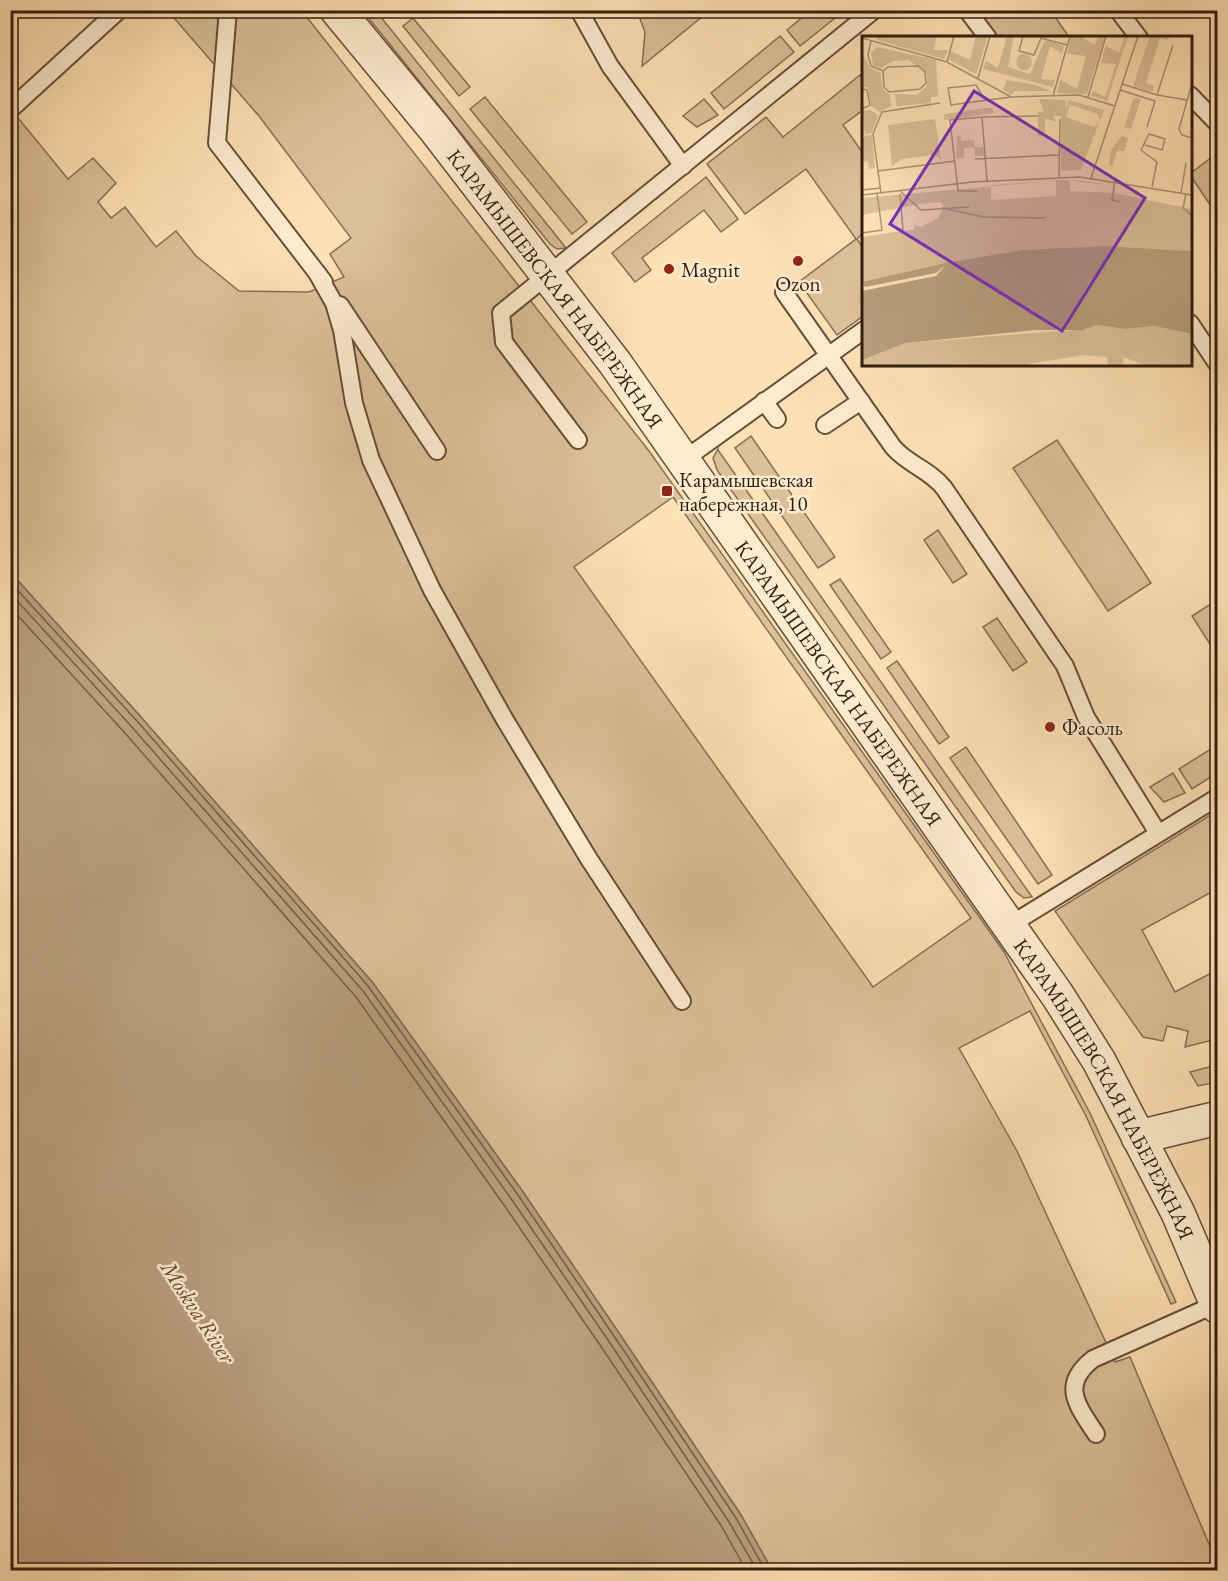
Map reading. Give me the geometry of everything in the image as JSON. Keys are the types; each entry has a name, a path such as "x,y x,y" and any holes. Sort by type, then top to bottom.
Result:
{"street":[{"name":"КАРАМЫШЕВСКАЯ НАБЕРЕЖНАЯ","path":"337,10 435,129 549,275 685,459 1010,925 1099,1061 1178,1213 1217,1305"},
{"path":"1138,1137 1218,1118"}],"lane":[{"path":"13,107 119,10"},
{"path":"228,10 217,143 317,273 437,452"},
{"path":"579,10 610,66 683,166"},
{"path":"578,440 504,342 501,313 874,10"},
{"path":"967,10 986,36"},
{"path":"1118,10 1138,36"},
{"path":"1192,96 1216,115"},
{"path":"317,273 334,303 342,330 354,403 371,460 427,580 504,720 577,839 682,1001"},
{"path":"784,292 900,456 930,475 944,488 1065,666 1086,717 1158,833"},
{"path":"1192,325 1218,365"},
{"path":"685,459 862,331"},
{"path":"764,401 777,419"},
{"path":"825,426 861,401"},
{"path":"1010,925 1218,796"},
{"path":"1096,1434 1076,1403 1074,1385 1079,1369 1093,1359 1217,1305"}],"shaded area":[{"path":"811,10 844,11 800,46 787,30"},
{"path":"168,11 302,11 649,451 1004,952 1090,1113 1176,1302 1171,1304 1086,1116 1030,1011 959,1048 1017,1151 1115,1362 1130,1357 1217,1563 1217,1570 772,1570 741,1515 621,1336 523,1192 373,983 141,717 11,573 10,108 68,179 93,158 116,183 98,202 111,218 125,207 156,247 176,231 196,256 239,291 309,292 344,277 330,254 351,238 259,116","holes":["673,497 971,918 873,987 574,567"]},
{"path":"363,11 376,11 566,248 557,249 550,244"},
{"path":"637,11 709,11 642,66 645,32"},
{"path":"976,11 1051,11 1068,36 996,36"},
{"path":"413,18 470,87 459,96 403,26"},
{"path":"780,36 794,52 724,109 711,93"},
{"path":"860,75 862,78 862,111 843,125 862,152 862,234 857,239 862,246 862,317 837,335 799,282 856,239 806,169 745,214 707,164 766,117 783,137"},
{"path":"485,97 587,222 572,234 470,109"},
{"path":"704,99 718,115 697,127 683,116"},
{"path":"1216,154 1218,156 1217,215 1192,178 1192,172"},
{"path":"706,177 738,219 721,232 704,210 642,258 651,270 635,282 612,253"},
{"path":"751,436 835,557 818,568 735,448"},
{"path":"1057,440 1151,583 1108,611 1013,468"},
{"path":"718,449 1032,897 1024,898 1016,892 717,470 713,458"},
{"path":"938,530 967,574 953,583 924,540"},
{"path":"840,579 891,652 881,659 830,585"},
{"path":"1217,600 1217,655 1192,616"},
{"path":"997,618 1027,662 1013,671 983,627"},
{"path":"897,661 949,737 939,744 887,668"},
{"path":"1217,745 1217,773 1192,789 1179,769"},
{"path":"966,747 1052,875 1038,884 950,758"},
{"path":"1173,773 1185,793 1164,802 1150,787"},
{"path":"1217,811 1217,889 1142,930 1175,992 1217,970 1217,1039 1185,1047 1188,1031 1167,1026 1163,1041 1143,1037 1055,911"},
{"path":"1217,1065 1217,1082 1198,1086 1190,1072"}],"water":[{"name":"Moskva River","path":"11,573 141,717 373,983 523,1192 621,1336 741,1515 772,1570 11,1570"}],"place":[{"name":"Ozon","path":"798,261"},
{"name":"Magnit","path":"669,269"},
{"name":"Карамышевская набережная, 10","path":"667,491"},
{"name":"Фасоль","path":"1050,727"}]}
